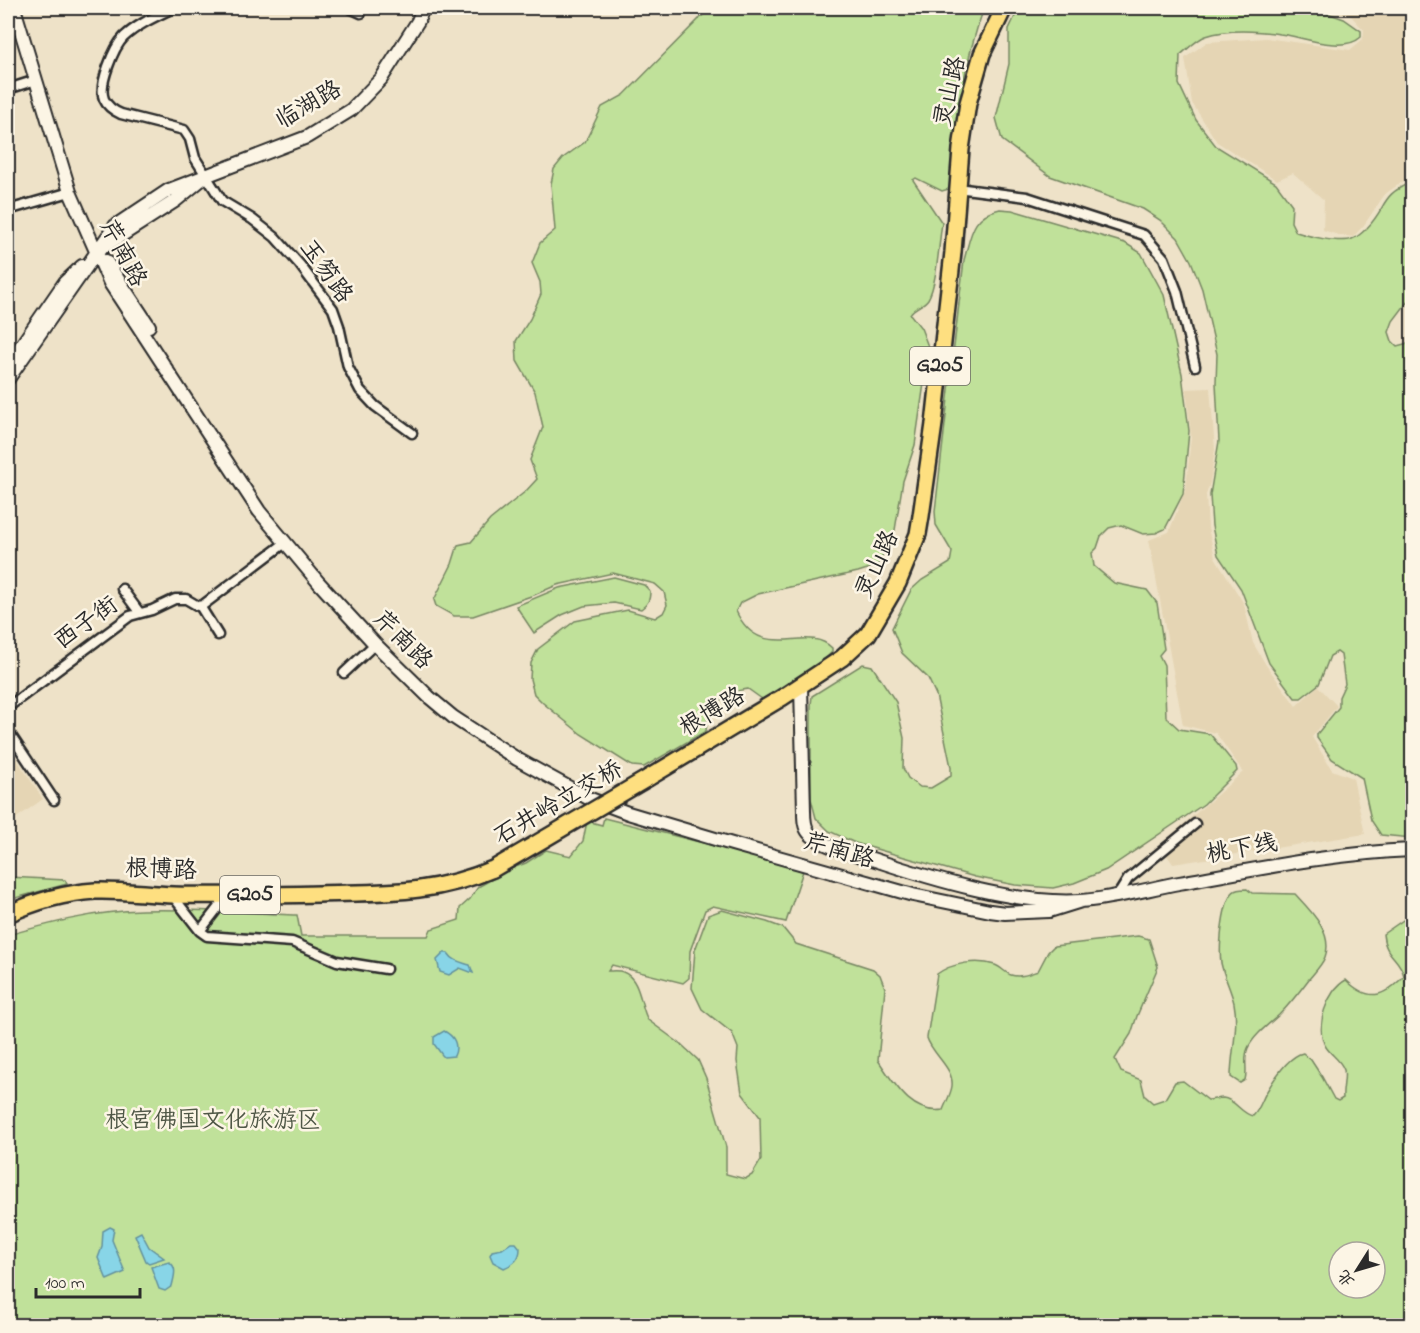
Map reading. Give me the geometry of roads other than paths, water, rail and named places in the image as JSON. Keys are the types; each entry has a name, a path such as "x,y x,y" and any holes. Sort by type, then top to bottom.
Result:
{"highway":[{"name":"灵山路","path":"801,686 842,658 867,634 898,583 918,534 935,412 953,252 957,188 968,103 982,54 1004,8"},
{"name":"根博路","path":"648,778 801,686"},
{"name":"石井岭立交桥","path":"493,869 648,778"},
{"name":"根博路","path":"8,914 22,907 95,891 227,896 378,893 422,890 493,869"}],"main road":[{"name":"芹南路","path":"14,8 70,192 110,283 259,511 375,644 429,697 483,739 581,794 628,813 913,895 990,911 1005,913 1049,910 1081,901"},
{"name":"临湖路","path":"97,251 115,226 169,190 307,137 351,110 381,79 418,21 423,8"},
{"path":"8,365 65,282 97,251"},
{"path":"8,379 97,251"},
{"path":"801,686 805,824 809,833 829,844 883,862 995,892 1034,900 1081,901"},
{"name":"桃下线","path":"1081,901 1280,864 1382,851 1413,850"}],"street":[{"name":"玉笏路","path":"173,8 133,30 119,43 111,59 103,96 113,110 121,114 184,130 190,139 195,158 222,201 252,219 274,237 300,265 333,309 348,367 360,390 375,406 412,433"},
{"path":"350,8 361,13"},
{"path":"8,89 36,80"},
{"path":"957,188 1027,197 1144,235 1164,258 1177,291 1195,366"},
{"path":"8,210 70,192"},
{"path":"218,635 200,606 285,543"},
{"path":"122,589 139,612"},
{"name":"西子街","path":"8,707 130,616 152,610 172,600 186,599 200,606"},
{"path":"344,673 375,644"},
{"path":"8,730 54,800"},
{"path":"1118,895 1128,879 1195,824"},
{"path":"172,895 200,931 207,936 292,942 337,961 386,969"},
{"path":"200,931 227,896"}],"water":[{"path":"444,953 470,965 473,973 460,968 449,975 440,972 437,960"},
{"path":"444,1031 455,1041 454,1056 444,1057 434,1044 434,1037"},
{"path":"110,1227 114,1229 112,1240 125,1272 107,1280 98,1258 102,1247 103,1231"},
{"path":"141,1232 149,1247 164,1258 149,1263 146,1261 135,1235"},
{"path":"511,1243 516,1243 520,1248 516,1261 504,1268 493,1262 490,1255 492,1251 502,1249"},
{"path":"169,1262 174,1267 174,1276 172,1286 165,1291 159,1289 151,1267"}],"park label":[{"name":"根宫佛国文化旅游区","path":"213,1121"}]}
